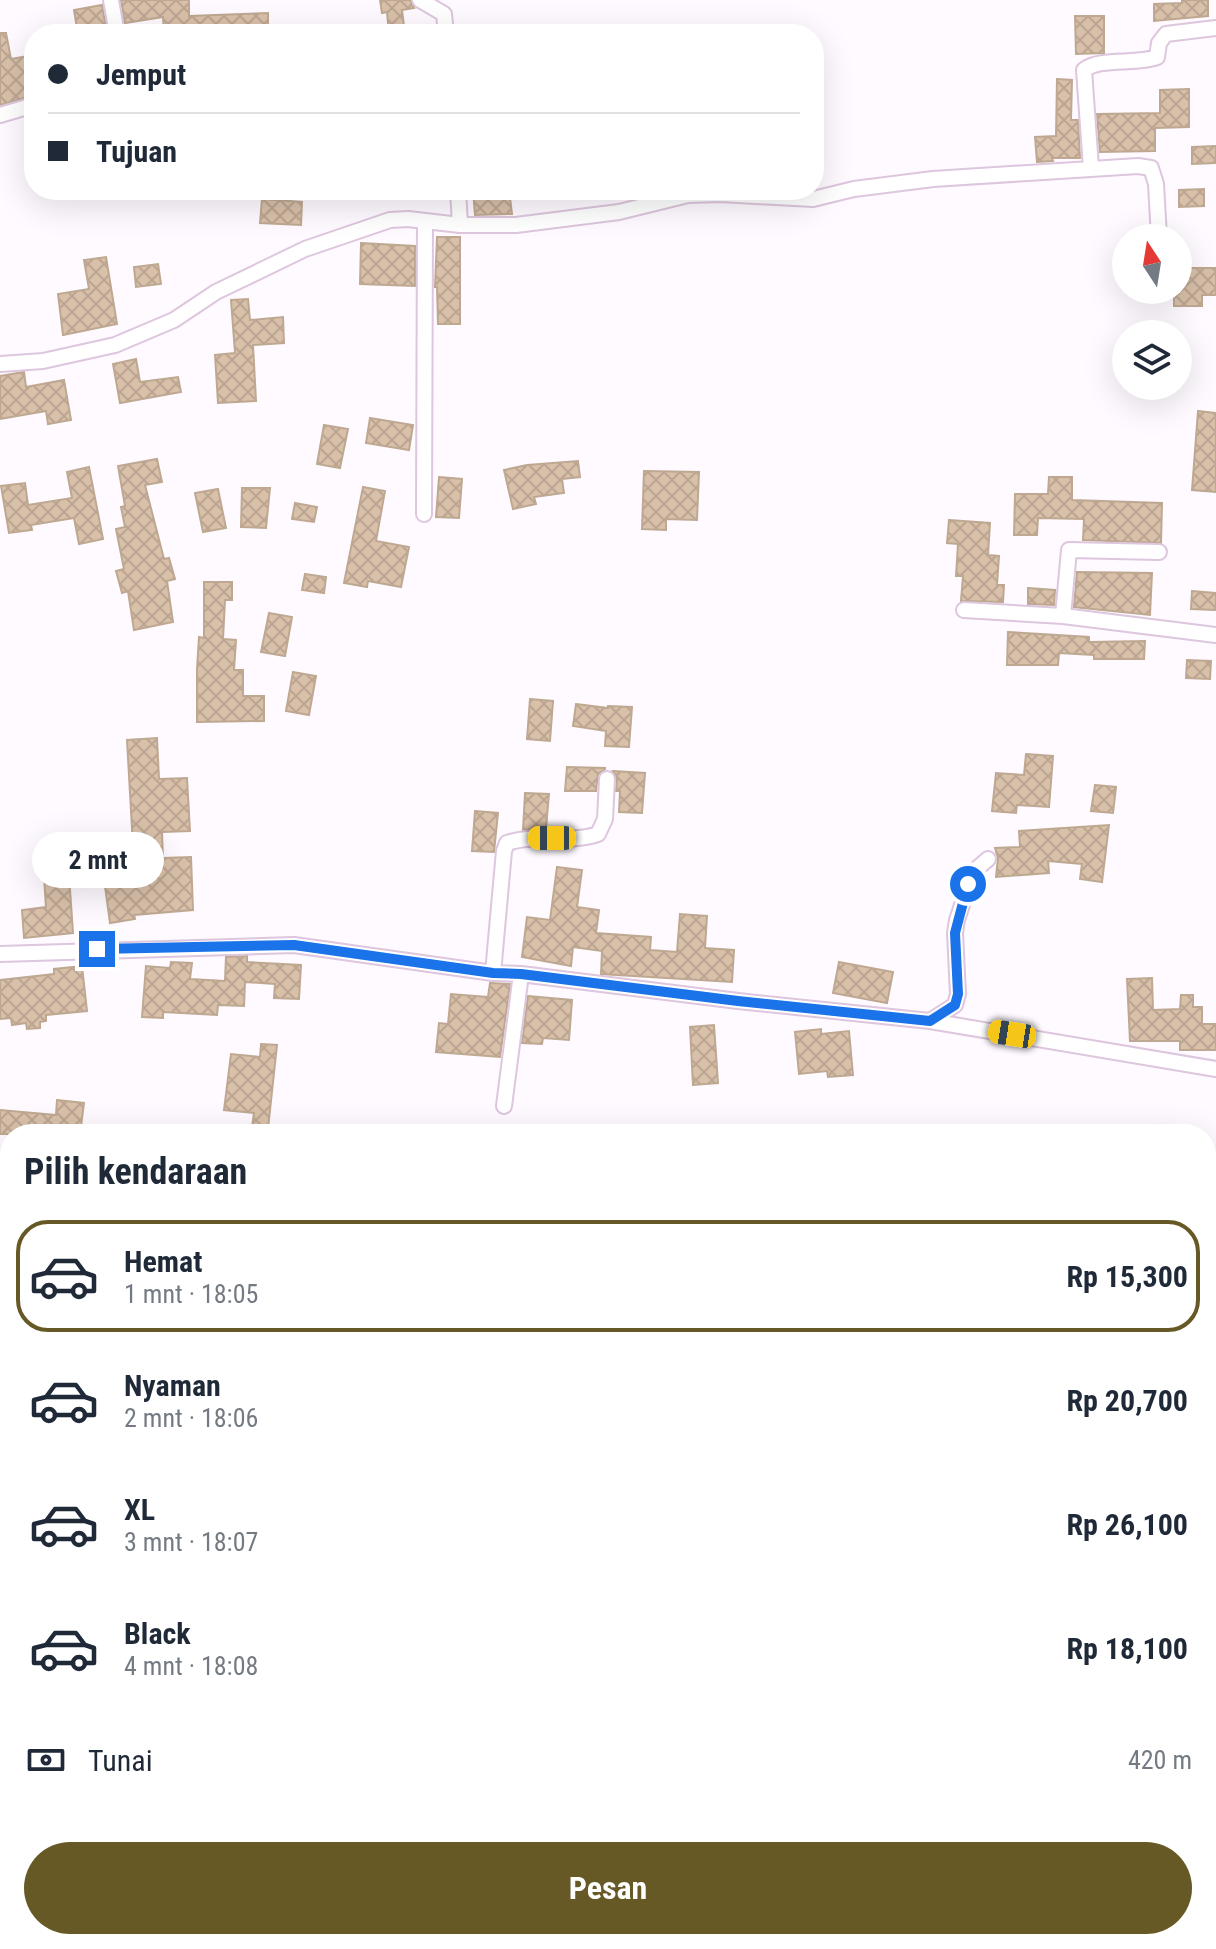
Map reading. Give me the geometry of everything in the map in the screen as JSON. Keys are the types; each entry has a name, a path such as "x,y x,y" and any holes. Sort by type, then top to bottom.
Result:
{"street":[{"path":"111,0 115,24"},
{"path":"420,0 444,14 445,24"},
{"path":"1091,168 1084,70 1098,64 1148,61 1157,57 1159,43 1166,34 1216,28"},
{"path":"0,115 24,108"},
{"path":"824,196 854,189 933,179 1138,166 1151,168 1156,184 1158,224"},
{"path":"459,200 460,225"},
{"path":"0,364 43,361 115,345 174,320 216,292 305,249 390,220 516,225 619,212 671,200"},
{"path":"424,514 425,221"},
{"path":"1063,616 1069,550 1159,552"},
{"path":"964,610 1063,616 1216,635"},
{"path":"493,973 505,845 531,838 573,838 598,834 605,819 607,779"},
{"path":"930,1021 955,1005 958,994 957,920 973,872 988,859"},
{"path":"0,954 294,945 493,973 930,1021 1216,1069"},
{"path":"504,1106 521,974"}],"building":[{"path":"121,0 189,0 189,16 268,13 268,24 163,24 163,17 125,23"},
{"path":"380,0 410,0 414,8 402,10 404,24 388,24 387,12 382,13"},
{"path":"1182,0 1208,0 1208,16 1154,21 1154,4 1182,3"},
{"path":"102,5 105,24 76,24 74,10"},
{"path":"1075,16 1104,16 1104,53 1076,54"},
{"path":"0,33 6,33 11,59 24,57 24,98 0,105"},
{"path":"1057,79 1072,80 1071,120 1078,120 1080,158 1052,158 1053,161 1037,162 1035,137 1056,136"},
{"path":"1189,89 1189,127 1155,128 1155,151 1100,152 1097,114 1160,113 1160,90"},
{"path":"1216,146 1216,163 1192,164 1192,147"},
{"path":"1204,189 1204,206 1179,207 1179,190"},
{"path":"262,200 302,202 301,225 260,223"},
{"path":"474,200 510,200 512,214 475,215"},
{"path":"437,237 460,237 460,324 438,324 435,287"},
{"path":"361,243 415,246 415,286 360,284"},
{"path":"106,257 117,324 63,335 58,294 89,289 84,260"},
{"path":"158,264 161,284 136,287 134,267"},
{"path":"1192,268 1216,268 1216,295 1202,295 1202,306 1174,306 1192,304"},
{"path":"248,299 250,320 283,317 284,343 253,345 256,401 218,403 215,355 235,353 231,300"},
{"path":"136,359 140,382 178,377 181,392 120,403 113,364"},
{"path":"24,372 26,387 64,380 71,420 48,424 46,411 0,419 0,376"},
{"path":"1198,411 1216,413 1216,492 1192,490"},
{"path":"370,418 413,425 409,450 366,443"},
{"path":"324,425 348,429 340,468 317,464"},
{"path":"157,459 162,482 145,485 164,559 169,558 175,579 167,581 173,622 134,630 128,591 122,593 116,571 124,569 116,529 125,527 118,466"},
{"path":"578,461 580,477 562,479 564,493 534,497 536,504 513,509 504,470"},
{"path":"89,467 103,539 79,544 74,518 31,525 32,530 9,533 1,486 25,483 28,505 72,498 67,472"},
{"path":"644,471 699,472 697,520 666,519 666,530 642,529"},
{"path":"439,477 462,479 459,518 436,517"},
{"path":"1049,477 1072,477 1072,500 1162,503 1161,543 1083,540 1084,519 1038,518 1037,535 1014,535 1015,494 1048,494"},
{"path":"363,487 385,491 376,541 409,547 401,587 368,581 367,587 344,583"},
{"path":"242,488 270,488 266,528 241,527"},
{"path":"218,489 226,528 203,532 195,493"},
{"path":"295,503 317,507 314,522 292,519"},
{"path":"949,520 990,523 988,555 999,556 997,585 1004,585 1003,602 961,601 963,576 956,576 958,544 947,543"},
{"path":"1077,572 1152,573 1150,615 1074,607"},
{"path":"305,574 326,577 324,593 302,590"},
{"path":"204,582 232,582 232,600 225,600 223,639 236,640 234,670 243,670 243,696 264,696 264,721 197,722 199,637 204,638"},
{"path":"1028,588 1055,590 1054,605 1028,604"},
{"path":"1192,591 1216,593 1216,610 1191,609"},
{"path":"269,613 292,617 285,656 261,652"},
{"path":"1008,632 1089,637 1089,642 1145,641 1144,659 1094,659 1094,655 1059,653 1058,665 1007,665"},
{"path":"1187,660 1211,661 1210,679 1186,678"},
{"path":"293,672 316,676 309,715 286,711"},
{"path":"530,699 553,701 550,741 527,739"},
{"path":"576,704 632,707 629,747 605,746 606,731 573,726"},
{"path":"157,738 159,779 187,778 190,831 162,832 163,858 191,857 193,910 134,915 135,919 110,923 105,886 135,882 127,740"},
{"path":"1026,754 1053,756 1049,807 1017,805 1016,813 992,811 996,773 1024,775"},
{"path":"567,767 605,769 598,774 596,791 565,791"},
{"path":"613,771 645,773 642,813 619,812 620,791 616,791 617,779"},
{"path":"1095,785 1116,787 1113,813 1091,811"},
{"path":"525,793 549,794 546,828 523,830"},
{"path":"475,811 498,813 494,852 472,851"},
{"path":"1109,825 1102,882 1080,879 1082,864 1048,861 1049,873 996,877 998,858 995,848 1020,847 1019,831"},
{"path":"557,867 582,870 577,907 599,910 596,933 651,937 650,950 677,952 680,914 707,916 705,948 734,950 732,982 601,974 602,951 573,947 571,966 522,957 527,917 550,920"},
{"path":"69,875 73,933 24,938 22,910 46,907 44,877"},
{"path":"247,956 247,962 301,965 299,999 274,998 275,984 245,982 244,1006 218,1005 217,1015 163,1012 163,1018 142,1017 146,966 170,968 171,962 192,963 190,979 225,981 226,957"},
{"path":"839,962 893,972 887,1003 833,993"},
{"path":"82,966 87,1011 46,1015 46,1021 40,1022 40,1028 27,1029 26,1023 12,1025 11,1018 0,1019 0,980 54,974 54,969"},
{"path":"1152,978 1153,1010 1180,1009 1181,995 1193,995 1193,1007 1202,1007 1202,1024 1216,1024 1216,1050 1180,1050 1180,1041 1130,1041 1127,979"},
{"path":"490,983 510,984 500,1057 436,1052 439,1023 448,1024 451,994 488,997"},
{"path":"528,996 572,1000 569,1040 543,1038 542,1044 522,1043"},
{"path":"714,1025 718,1083 693,1085 690,1027"},
{"path":"821,1029 821,1034 849,1031 853,1075 828,1077 827,1071 799,1074 795,1032"},
{"path":"261,1044 277,1045 269,1124 252,1124 254,1113 224,1110 231,1054 260,1057"},
{"path":"57,1100 84,1103 81,1124 0,1124 0,1110 56,1115"}],"route":[{"path":"97,949 294,945 493,973 930,1021 955,1005 958,966 955,933 968,884"}]}
